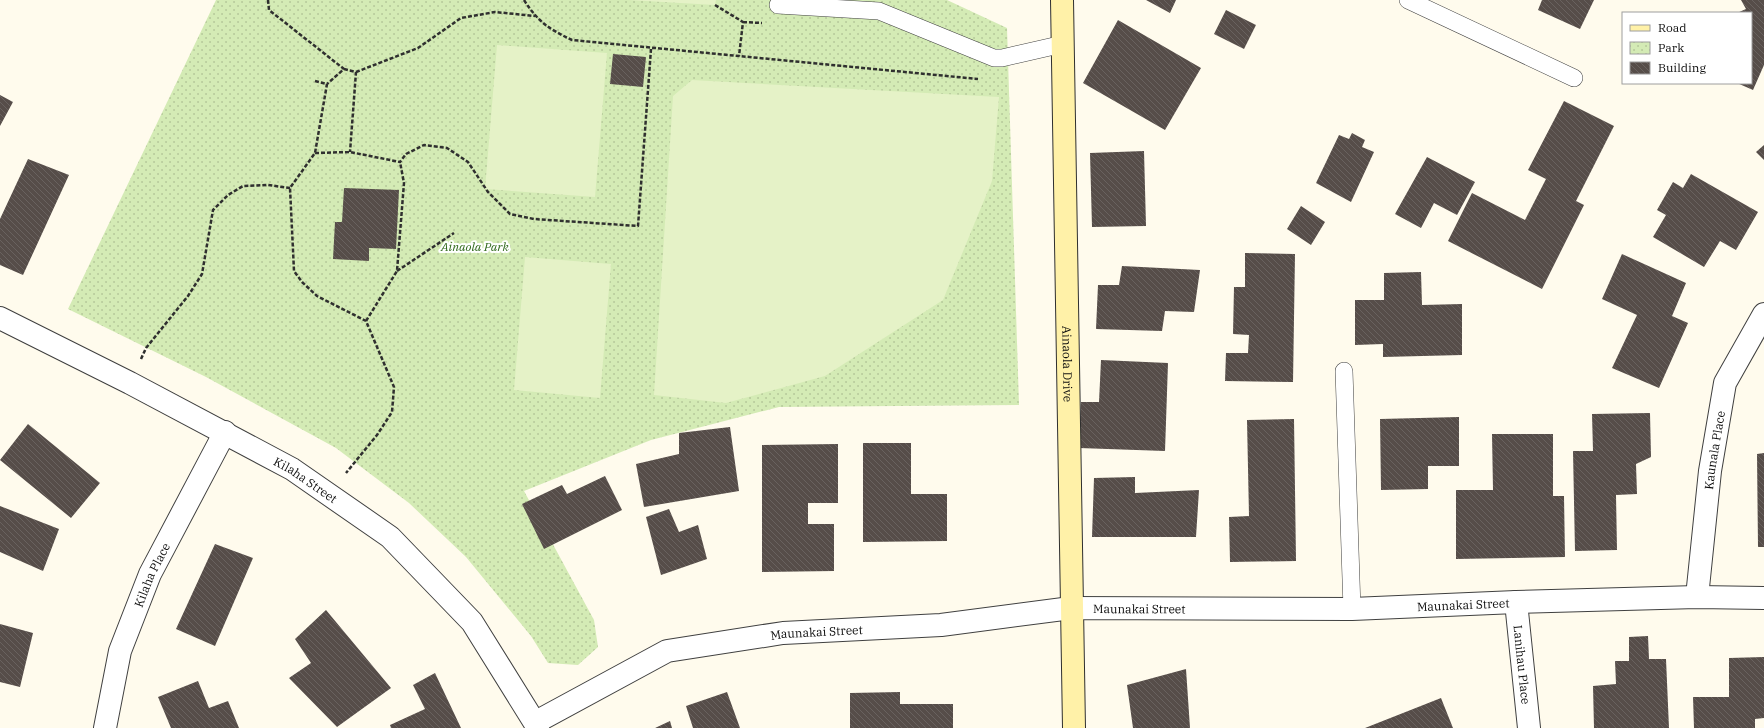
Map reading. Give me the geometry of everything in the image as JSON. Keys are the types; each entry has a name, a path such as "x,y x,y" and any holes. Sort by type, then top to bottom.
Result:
{"street":[{"name":"Ainaola Drive","path":"1062,0 1074,728"},
{"name":"Kaunala Place","path":"1697,597 1710,472 1725,383 1764,314"},
{"name":"Kilaha Street","path":"0,318 225,432 292,468 390,537 472,622 537,725"},
{"name":"Kilaha Place","path":"105,728 120,651 150,574 225,432"},
{"name":"Maunakai Street","path":"537,725 667,651 783,633 942,625 1071,608 1352,610 1516,602 1697,597 1764,598"},
{"name":"Lanihau Place","path":"1516,602 1529,728"}],"lane":[{"path":"1408,0 1574,78"},
{"path":"778,5 879,11 994,58 1002,58 1063,44"},
{"path":"1344,371 1352,610"}],"path":[{"path":"268,0 269,10 344,69 356,72 418,48 461,18 495,12 534,16"},
{"path":"524,0 534,16 554,31 572,40 651,49 739,56 982,80"},
{"path":"715,5 742,22 739,56"},
{"path":"397,271 404,183 400,162 406,154 424,146 447,148 468,162 488,192 510,214 534,219 638,226 651,49"},
{"path":"344,69 327,84 316,153 290,188 294,271 302,282 317,296 366,321 394,387 392,412 377,435 355,462"},
{"path":"350,152 356,72"},
{"path":"315,81 327,84"},
{"path":"316,153 350,152 400,162"},
{"path":"146,348 188,296 202,274 213,210 228,195 243,186 268,185 290,188"},
{"path":"366,321 397,271 454,233"}],"green space":[{"name":"Ainaola Park","path":"216,0 947,0 1007,28 1019,405 779,407 651,440 524,491 594,620 598,647 578,665 548,663 531,636 466,557 409,503 336,448 206,377 68,309"},
{"path":"628,0 716,0 715,5"},
{"path":"497,45 607,53 595,197 485,189"},
{"path":"692,80 999,97 992,181 943,300 825,376 726,403 654,395 673,96"},
{"path":"525,257 611,264 600,398 514,390"}],"building":[{"path":"1146,0 1176,0 1170,13"},
{"path":"1542,0 1594,0 1580,29 1538,10"},
{"path":"1741,0 1764,0 1764,65 1753,90 1739,84 1752,84 1752,12 1739,12 1746,9"},
{"path":"1226,10 1256,25 1244,49 1214,34"},
{"path":"1118,20 1201,68 1165,130 1083,83"},
{"path":"613,54 646,57 643,87 610,84"},
{"path":"0,95 13,102 0,126"},
{"path":"1564,101 1614,126 1576,201 1584,205 1542,289 1448,241 1472,193 1525,220 1546,179 1528,170"},
{"path":"1352,133 1365,140 1362,147 1374,152 1351,202 1316,183 1339,135 1349,139"},
{"path":"1764,145 1764,160 1756,152"},
{"path":"1144,151 1146,226 1092,227 1090,153"},
{"path":"1427,157 1475,182 1457,215 1434,203 1421,228 1395,214"},
{"path":"28,159 69,175 23,275 0,265 0,219"},
{"path":"1691,174 1758,212 1736,250 1720,241 1704,267 1653,237 1666,215 1657,210 1673,182 1683,188"},
{"path":"344,188 399,190 396,249 369,248 369,261 333,259 335,222 342,222"},
{"path":"1301,206 1325,222 1311,245 1287,229"},
{"path":"1245,253 1295,254 1293,382 1225,381 1226,353 1248,353 1249,335 1233,334 1234,287 1245,287"},
{"path":"1622,254 1686,283 1672,316 1688,323 1659,388 1612,368 1637,315 1602,299"},
{"path":"1122,266 1200,270 1194,312 1165,311 1162,331 1096,329 1098,285 1119,285"},
{"path":"1421,272 1422,305 1462,304 1462,355 1383,357 1383,344 1355,345 1355,300 1384,300 1384,273"},
{"path":"1101,360 1168,363 1165,451 1079,448 1081,402 1099,402"},
{"path":"1650,413 1651,457 1636,464 1637,494 1616,495 1617,550 1575,551 1573,451 1593,451 1592,414"},
{"path":"1459,417 1459,466 1428,466 1428,489 1381,490 1380,419"},
{"path":"1294,419 1296,561 1230,562 1229,517 1249,516 1247,420"},
{"path":"28,424 100,483 71,518 0,460"},
{"path":"730,427 739,491 644,507 636,464 679,454 679,433"},
{"path":"1492,434 1553,434 1553,496 1564,496 1565,557 1456,559 1456,490 1493,490"},
{"path":"863,443 911,443 911,494 947,494 947,541 863,542"},
{"path":"838,444 838,503 808,503 808,524 834,524 834,571 762,572 762,445"},
{"path":"1764,453 1764,547 1758,547 1757,454"},
{"path":"605,476 622,510 544,549 522,504 562,485 567,494"},
{"path":"1135,477 1135,493 1199,490 1196,537 1092,537 1094,478"},
{"path":"0,506 59,529 43,571 0,552"},
{"path":"669,509 679,532 698,525 707,559 661,575 646,517"},
{"path":"215,544 253,558 215,646 176,629"},
{"path":"326,610 391,688 337,727 289,678 311,663 295,639"},
{"path":"0,624 33,633 20,687 0,682"},
{"path":"1648,636 1649,659 1666,659 1669,728 1594,728 1593,686 1616,684 1615,661 1629,661 1629,637"},
{"path":"1764,657 1764,718 1755,719 1755,728 1694,728 1693,697 1729,697 1729,658"},
{"path":"1186,669 1190,728 1133,728 1127,685"},
{"path":"435,673 461,728 391,728 390,725 425,709 413,685"},
{"path":"198,681 209,708 228,701 239,728 171,728 158,697"},
{"path":"727,692 740,728 693,728 686,706"},
{"path":"900,692 900,704 953,704 953,728 850,728 850,693"},
{"path":"1441,698 1453,728 1365,728"},
{"path":"670,721 672,728 655,728"}]}
